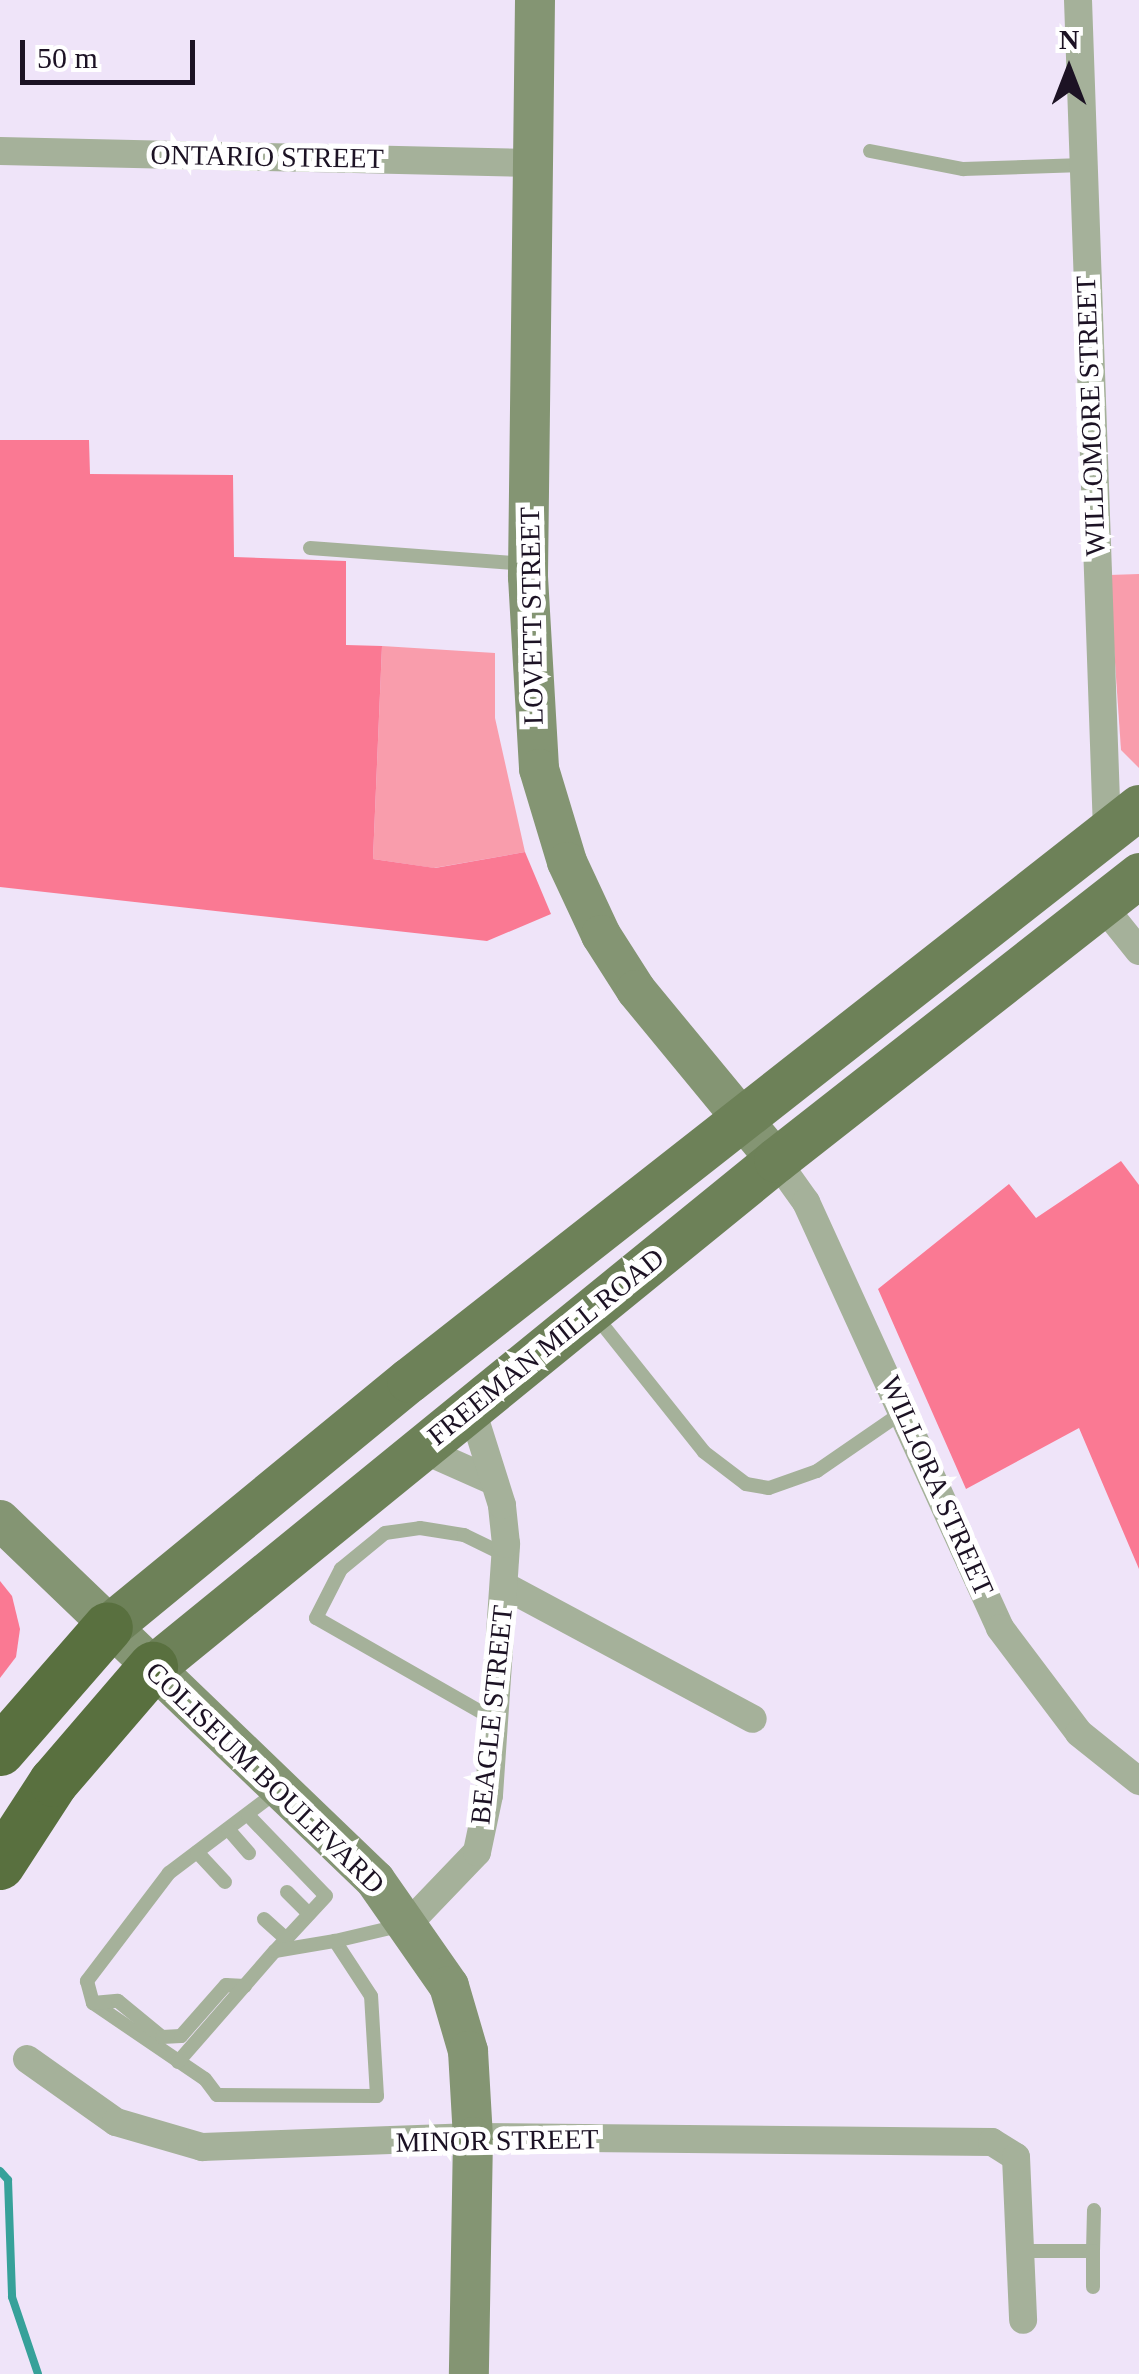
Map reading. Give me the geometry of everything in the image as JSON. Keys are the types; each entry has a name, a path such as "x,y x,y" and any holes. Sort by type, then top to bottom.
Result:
{"highway":[{"name":"FREEMAN MILL ROAD","path":"0,1751 108,1627"},
{"name":"FREEMAN MILL ROAD","path":"0,1865 54,1782 154,1667"}],"main road":[{"name":"FREEMAN MILL ROAD","path":"108,1627 409,1380 1123,819"},
{"name":"FREEMAN MILL ROAD","path":"154,1667 776,1160 1139,875"}],"street":[{"name":"LOVETT STREET","path":"535,0 528,564 534,732 567,862 629,978 776,1160"},
{"name":"WILLOMORE STREET","path":"1078,0 1082,165 1123,819"},
{"name":"ONTARIO STREET","path":"0,150 534,164"},
{"path":"1102,905 1139,950"},
{"name":"WILLORA STREET","path":"776,1160 806,1202 1000,1628 1079,1733 1139,1781"},
{"name":"BEAGLE STREET","path":"408,1923 477,1852 496,1721 505,1586 502,1505 472,1410"},
{"path":"422,1450 491,1480"},
{"name":"COLISEUM BOULEVARD","path":"0,1520 375,1880 449,1986 468,2051 473,2137 469,2374"},
{"path":"505,1586 753,1720"},
{"name":"MINOR STREET","path":"27,2058 116,2122 202,2147 473,2137 992,2142 1016,2158 1020,2251"},
{"path":"1020,2251 1023,2320"}],"lane":[{"path":"870,151 963,169 1082,165"},
{"path":"310,548 528,564"},
{"path":"591,1310 704,1452 746,1484 769,1488 817,1471 904,1412"},
{"path":"496,1721 316,1618 341,1569 385,1533 420,1528 464,1535 505,1556"},
{"path":"280,1790 169,1873 87,1981 93,2003 178,2062 217,2095 378,2096 371,1996 335,1941"},
{"path":"178,2062 326,1896 248,1814"},
{"path":"228,1829 249,1853"},
{"path":"198,1852 225,1882"},
{"path":"287,1892 310,1914"},
{"path":"264,1918 286,1939"},
{"path":"275,1951 408,1923"},
{"path":"93,2003 118,2001 162,2037 181,2036 226,1985 244,1986"},
{"path":"1094,2210 1094,2287"},
{"path":"1020,2251 1094,2251"}],"shaded area":[{"path":"0,440 89,440 90,474 233,475 234,557 346,561 346,645 382,646 373,859 435,868 525,852 551,914 487,941 0,887"},
{"path":"1139,574 1139,768 1121,750 1109,575"},
{"path":"382,646 495,653 495,718 525,852 434,868 373,859"},
{"path":"1121,1161 1139,1185 1139,1569 1079,1428 966,1489 878,1289 1009,1184 1036,1218"},
{"path":"0,1581 12,1596 20,1629 16,1657 0,1678"}],"waterway":[{"path":"0,2171 8,2180 12,2297 38,2374"}]}
